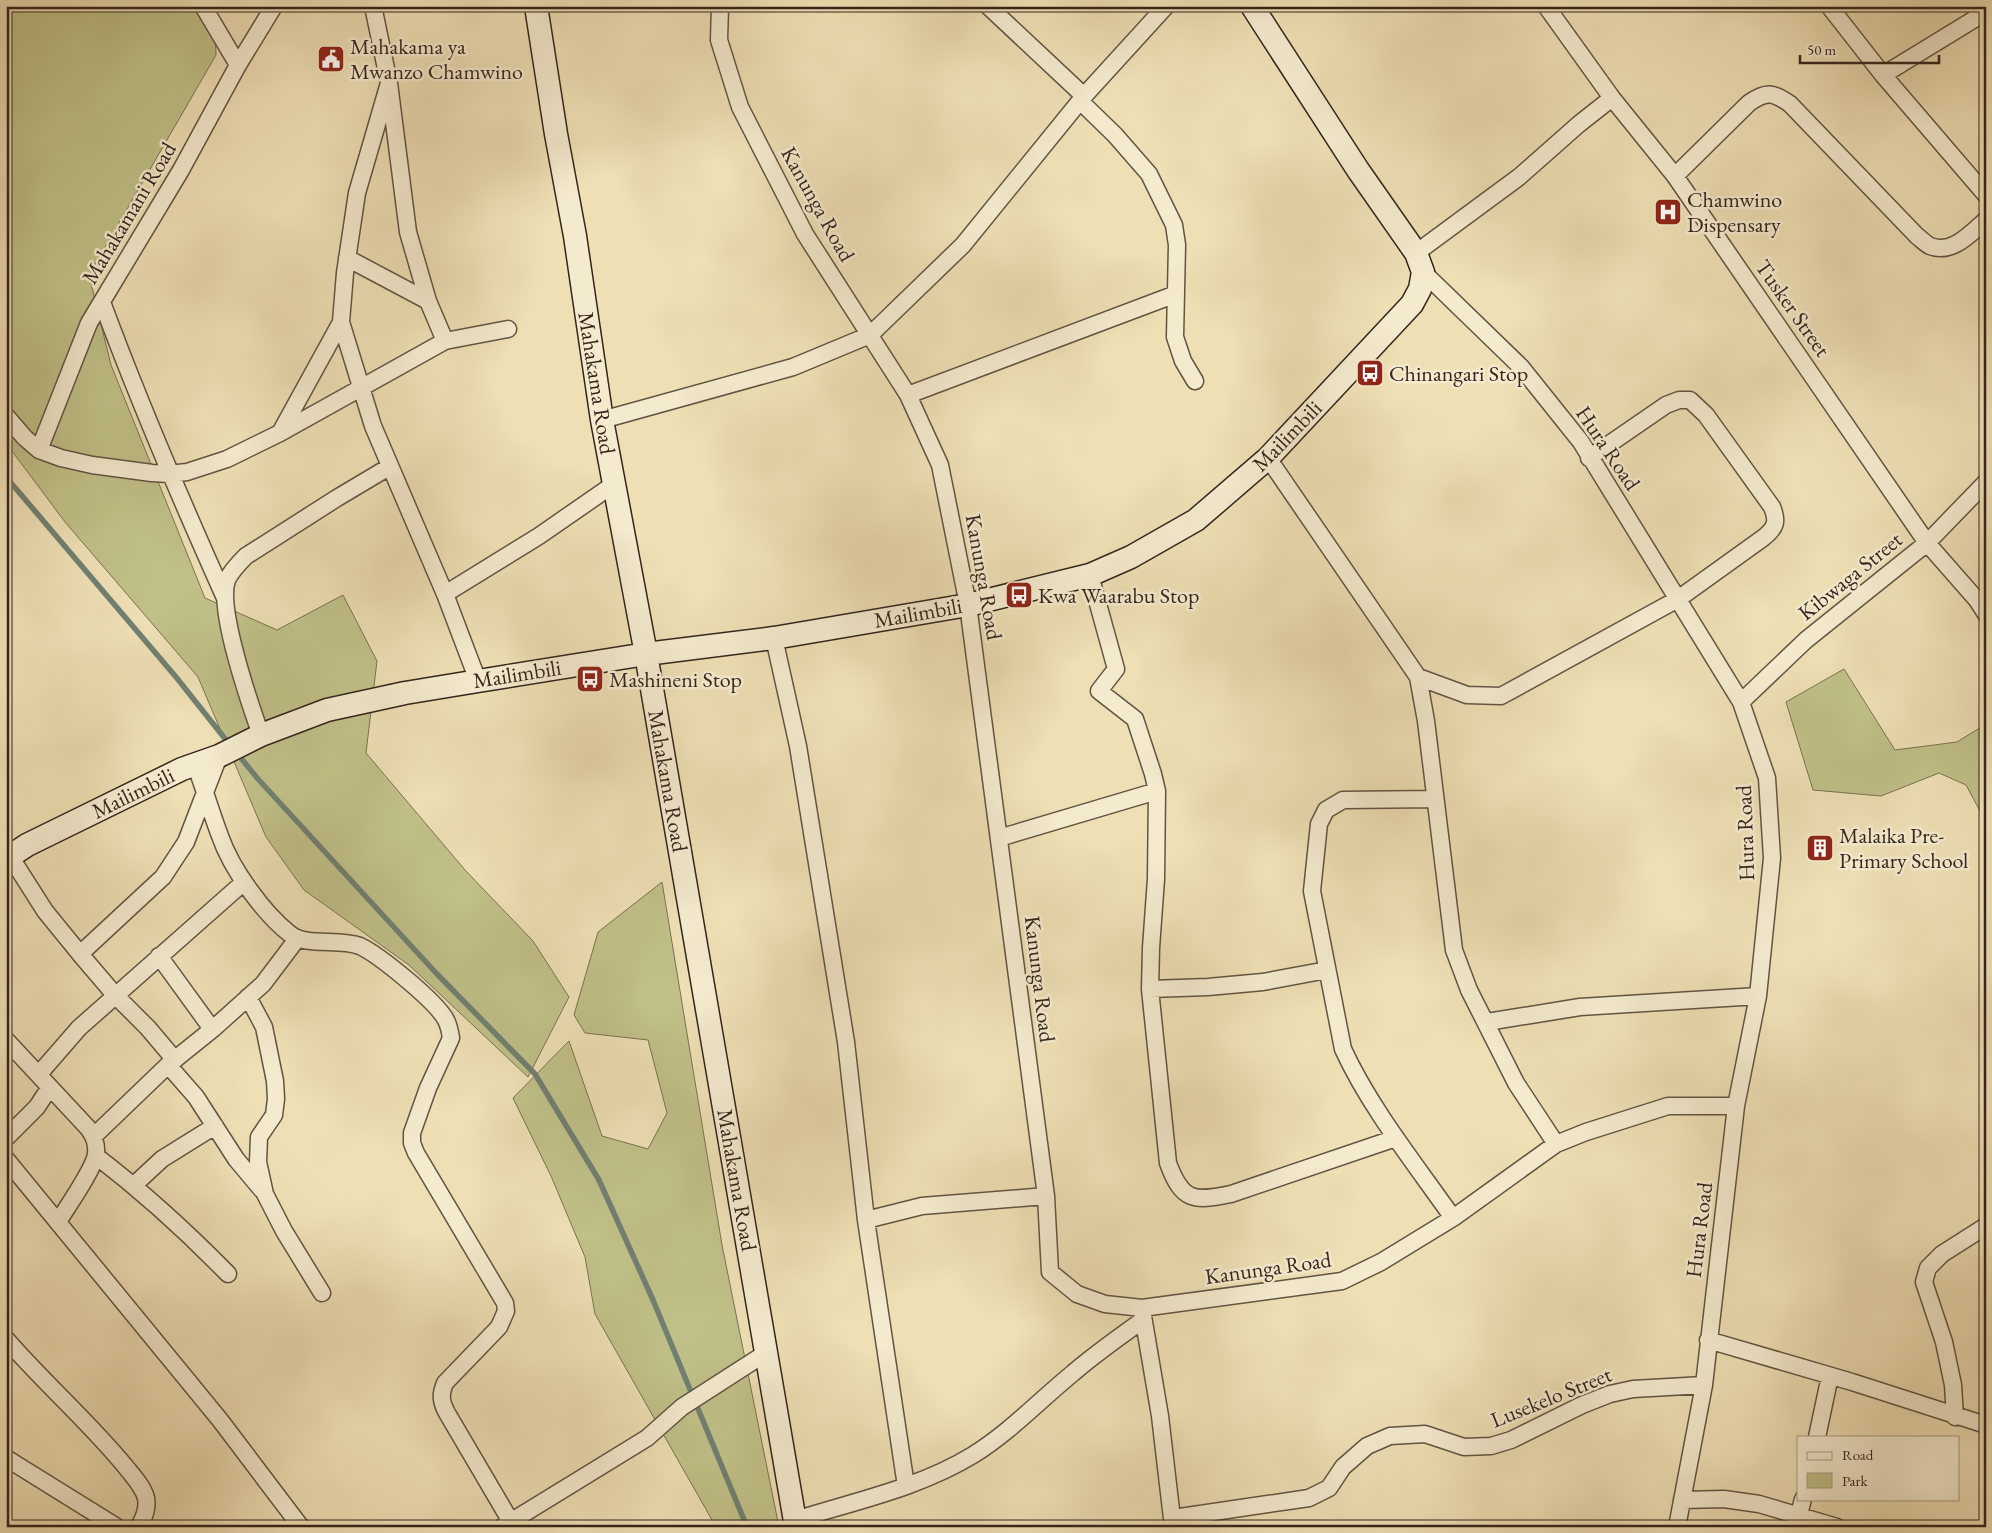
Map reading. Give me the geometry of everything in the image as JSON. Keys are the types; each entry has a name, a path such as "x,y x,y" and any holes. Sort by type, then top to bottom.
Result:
{"street":[{"path":"203,6 238,65"},
{"name":"Mahakamani Road","path":"39,450 89,323 181,170 238,65 274,6"},
{"path":"373,6 389,83 408,232 428,301 445,341"},
{"name":"Mahakama Road","path":"536,6 556,134 575,236 602,420 646,654 795,1523"},
{"name":"Kanunga Road","path":"720,6 719,40 740,107 805,234 908,395 940,465 968,605 1046,1196 1050,1272 1076,1294 1142,1314 1342,1281 1381,1262 1454,1218 1556,1144 1586,1132 1668,1106 1736,1106"},
{"path":"988,6 1082,99 1150,174 1174,225 1178,245 1175,337 1182,361 1195,380"},
{"path":"602,420 793,367 870,335 963,245 1082,99 1166,6"},
{"path":"1252,6 1420,262 1579,124 1612,98"},
{"name":"Tusker Street","path":"1546,6 1612,98 1675,176 1927,542 1977,600 1986,614"},
{"path":"1830,6 1883,75 1986,195"},
{"path":"1883,75 1986,12"},
{"path":"389,83 357,193 347,258 341,322 361,388 389,467 445,594 478,680"},
{"path":"1675,176 1749,103 1760,95 1770,94 1779,96 1790,104 1917,236 1930,246 1950,247 1962,241 1986,220"},
{"path":"347,258 428,301"},
{"name":"Hura Road","path":"1420,262 1521,367 1581,442 1589,458 1741,702 1767,778 1772,858 1758,996 1736,1106 1704,1385 1677,1527"},
{"name":"Mailimbili","path":"8,857 27,844 188,766 219,756 256,738 327,710 478,680 646,654 774,638 968,605 1090,575 1131,557 1196,520 1268,458 1412,304 1420,288 1420,262"},
{"path":"908,395 1176,294"},
{"path":"102,302 169,474 225,598 230,628 256,738"},
{"path":"280,434 341,322"},
{"path":"6,416 39,450 61,458 92,465 169,474 187,472 227,459 280,434 445,341 508,329"},
{"path":"1418,678 1467,695 1500,696 1678,599 1772,531 1776,517 1772,507 1706,415 1690,400 1680,400 1666,406 1589,458"},
{"path":"1268,458 1418,678 1426,721 1454,950 1469,990 1487,1022 1516,1083 1556,1144"},
{"path":"225,598 227,581 246,556 389,467"},
{"name":"Kibwaga Street","path":"1741,702 1806,640 1927,542 1986,482"},
{"path":"445,594 540,536 614,484"},
{"path":"1090,575 1116,669 1099,691 1135,719 1157,791 1156,878 1150,989 1168,1162 1174,1180 1181,1190 1191,1196 1200,1198 1231,1194 1396,1138"},
{"path":"774,638 798,746 841,1014 866,1220 906,1486"},
{"path":"80,954 163,877 186,842 219,756"},
{"path":"188,766 206,791 220,838 244,882 270,915 297,939 336,941 360,946 424,994 445,1018 450,1029 451,1038 428,1088 412,1133 412,1143 416,1153 505,1303 506,1311 499,1328 445,1383 441,1394 442,1404 509,1525 647,1438 682,1406 766,1353"},
{"path":"999,838 1157,791"},
{"path":"1435,799 1343,800 1326,810 1320,824 1312,891 1343,1049 1354,1071 1396,1138 1454,1218"},
{"path":"8,857 46,911 80,954 115,995 148,1028 236,1159 265,1194 284,1231 322,1293"},
{"path":"39,1074 79,1028 244,882"},
{"path":"94,1136 172,1062 212,1030 263,984 297,939"},
{"path":"159,956 212,1030"},
{"path":"1150,989 1208,987 1264,982 1327,970"},
{"path":"1487,1022 1580,1007 1758,996"},
{"path":"248,997 264,1027 275,1082 274,1115 259,1137 258,1162 265,1194"},
{"path":"6,1040 94,1136 96,1156 58,1222"},
{"path":"6,1138 37,1107 50,1087"},
{"path":"134,1185 162,1158 215,1126"},
{"path":"96,1156 134,1185 160,1211 192,1237 228,1274"},
{"path":"6,1159 220,1420 301,1527"},
{"path":"866,1220 922,1206 1046,1196"},
{"path":"1956,1417 1953,1385 1944,1342 1924,1282 1928,1268 1942,1254 1986,1226"},
{"path":"795,1523 906,1486 943,1471 974,1454 1028,1414 1073,1372 1142,1314"},
{"path":"1142,1314 1160,1416 1173,1523"},
{"path":"6,1339 104,1440 138,1482 146,1496 147,1506 145,1516 139,1527"},
{"path":"1708,1340 1986,1425"},
{"path":"1817,1436 1830,1376"},
{"name":"Lusekelo Street","path":"1173,1523 1309,1498 1329,1488 1343,1467 1367,1446 1390,1436 1425,1434 1464,1447 1491,1446 1511,1440 1582,1404 1610,1394 1633,1389 1704,1385"},
{"path":"6,1458 118,1527"},
{"path":"1682,1500 1724,1499 1801,1507 1838,1527"}],"green space":[{"path":"6,6 214,6 216,55 89,275 111,365 205,598 277,630 343,595 377,661 366,753 465,870 533,941 569,997 528,1077 409,965 304,890 266,837 198,677 65,522 6,443"},
{"path":"1844,669 1895,750 1957,742 1986,724 1986,822 1966,785 1939,773 1881,796 1813,790 1786,702"},
{"path":"662,882 722,1245 779,1527 716,1527 595,1314 585,1257 551,1176 513,1098 569,1041 602,1136 648,1149 667,1113 648,1040 585,1033 574,1015 598,932"}],"waterway":[{"path":"6,477 176,677 230,745"},
{"path":"236,752 258,779 436,973 535,1074 599,1180 653,1300 747,1527"}],"place":[{"name":"Mahakama ya Mwanzo Chamwino","path":"331,59"},
{"name":"Chamwino Dispensary","path":"1668,212"},
{"name":"Chinangari Stop","path":"1370,373"},
{"name":"Kwa Waarabu Stop","path":"1019,595"},
{"name":"Mashineni Stop","path":"590,679"},
{"name":"Malaika Pre- Primary School","path":"1820,848"}]}
